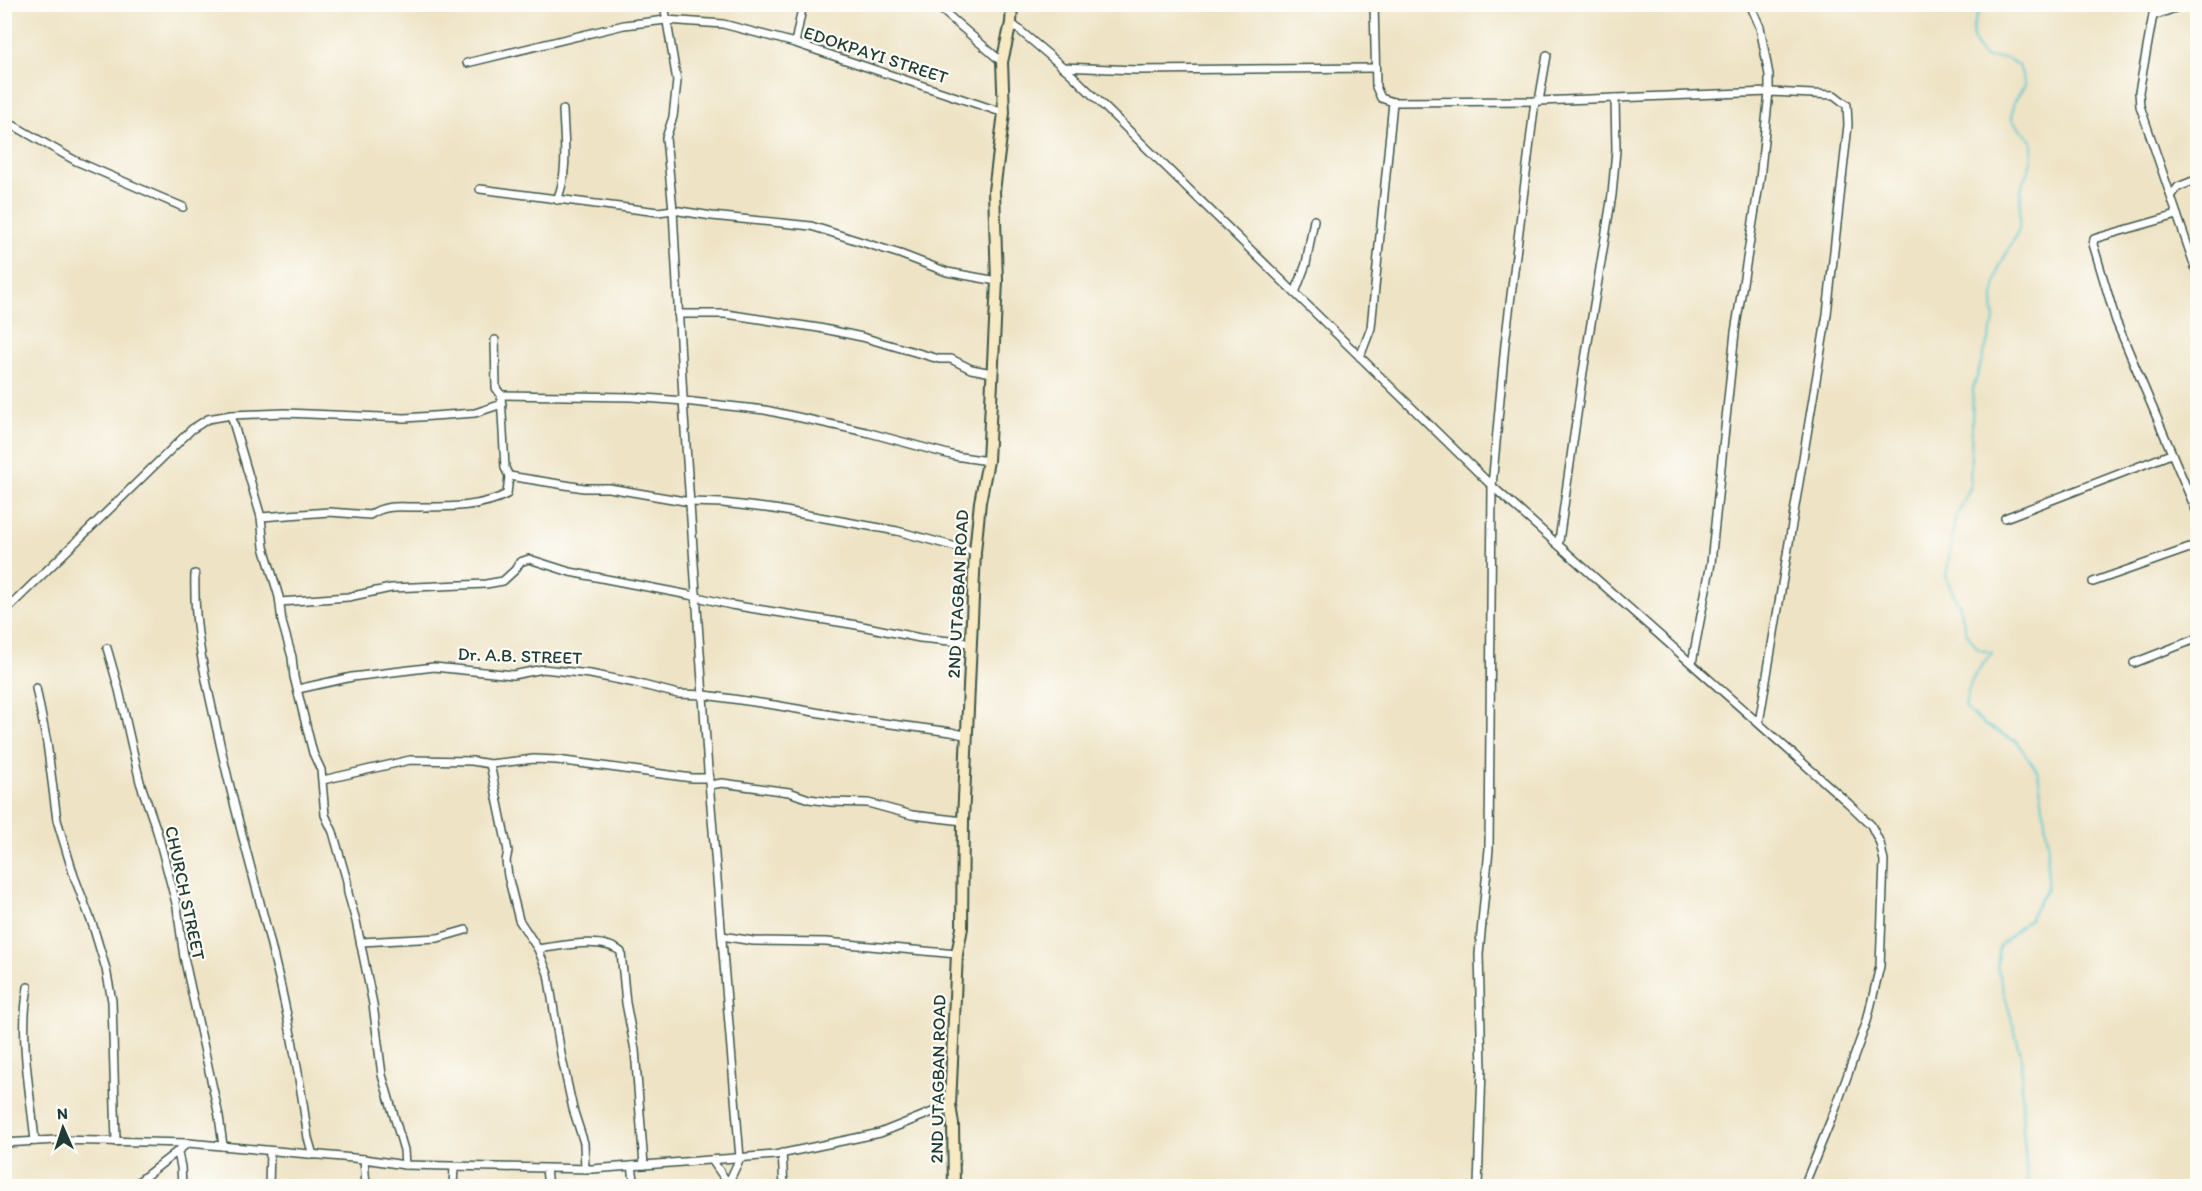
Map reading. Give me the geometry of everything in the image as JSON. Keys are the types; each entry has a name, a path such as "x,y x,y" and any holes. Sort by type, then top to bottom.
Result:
{"street":[{"path":"664,4 677,81 673,117 666,138 673,210 709,781 740,1158 727,1184"},
{"path":"795,43 803,4"},
{"path":"934,4 1002,62"},
{"name":"2ND UTAGBAN ROAD","path":"954,1186 953,1124 950,1105 957,954 962,928 963,821 970,644 975,552 980,502 988,461 997,281 994,191 1004,113 1002,62 1011,23 1012,4"},
{"path":"1374,4 1376,87 1381,98 1393,102 1537,101 1769,92 1834,94 1846,105 1848,125 1827,314 1758,723"},
{"path":"1692,663 1711,563 1736,332 1760,179 1769,92 1769,75 1760,27 1750,4"},
{"path":"2155,4 2139,92 2140,106 2197,271"},
{"path":"2153,16 2186,4"},
{"name":"EDOKPAYI STREET","path":"467,63 624,25 666,20 723,24 795,43 1004,113"},
{"path":"1011,23 1062,67 1492,486 1871,825 1880,843 1884,861 1880,966 1867,1021 1835,1110 1804,1186"},
{"path":"1478,1186 1482,1069 1479,954 1489,849 1492,486 1505,344 1537,101 1547,55"},
{"path":"1062,67 1136,70 1376,68"},
{"path":"1559,541 1583,372 1612,195 1616,150 1615,98"},
{"path":"1360,357 1371,328 1393,102"},
{"path":"557,200 562,188 565,154 563,110"},
{"path":"4,120 76,161 183,207"},
{"path":"2172,195 2178,187 2198,179"},
{"path":"480,189 658,212 673,210 812,226 900,254 947,272 997,281"},
{"path":"2177,215 2094,239 2092,244 2116,321 2198,514"},
{"path":"1295,293 1306,264 1314,220"},
{"path":"678,314 726,314 819,328 862,337 939,359 951,360 971,369 992,373"},
{"path":"261,517 329,512 370,515 380,508 485,502 507,494 509,477 505,468 501,395 496,388 495,340"},
{"path":"501,395 684,400 765,410 819,420 955,456 988,461"},
{"path":"4,612 192,429 208,419 231,415 285,413 405,418 475,413 502,404"},
{"path":"231,415 261,517 264,547 280,602 282,622 313,753 321,770 325,815 333,832 347,881 373,1004 382,1076 404,1150 405,1165"},
{"path":"2005,518 2171,454"},
{"path":"509,477 584,488 609,488 690,502 774,509 897,531 975,552"},
{"path":"2093,582 2198,545"},
{"path":"280,602 348,597 391,588 503,581 515,570 519,562 530,559 570,572 731,606 857,625 920,638 970,644"},
{"path":"195,574 196,631 230,789 282,995 313,1155"},
{"path":"2134,663 2198,638"},
{"name":"CHURCH STREET","path":"107,648 142,789 157,831 177,907 184,957 219,1116 223,1146"},
{"name":"Dr. A.B. STREET","path":"298,688 329,684 352,677 434,667 513,675 543,669 635,683 678,694 705,695 968,736"},
{"path":"36,688 48,742 57,820 74,876 93,926 106,969 112,1001 116,1142"},
{"path":"323,780 410,760 472,761 490,764 534,759 557,760 789,792 809,799 868,803 912,815 963,821"},
{"path":"490,764 508,852 506,861 511,892 519,920 538,949 548,974 561,1054 584,1143 585,1169"},
{"path":"361,942 438,938 466,930"},
{"path":"722,936 753,941 826,942 957,954"},
{"path":"538,949 583,943 614,946 621,952 626,1003 635,1050 644,1165"},
{"path":"28,987 24,1029 36,1142"},
{"path":"4,1143 188,1143 364,1159 405,1165 585,1169 782,1153 880,1132 950,1105"},
{"path":"134,1186 188,1143"},
{"path":"269,1186 270,1151"},
{"path":"178,1153 182,1186"},
{"path":"782,1153 784,1186"},
{"path":"364,1159 366,1186"},
{"path":"712,1160 727,1184"},
{"path":"632,1166 635,1186"},
{"path":"453,1186 454,1167"},
{"path":"546,1168 548,1186"}],"waterway":[{"path":"1983,4 1973,26 1973,38 1985,58 2006,58 2019,65 2025,85 2013,104 2012,120 2032,141 2032,159 2021,189 2019,229 1999,268 1993,297 1994,321 1973,389 1970,488 1954,522 1946,578 1960,607 1966,632 1978,649 1992,653 1973,678 1965,708 1984,724 2017,742 2038,772 2048,842 2047,888 2029,919 2000,945 1997,967 2021,1054 2023,1128 2028,1186"}]}
